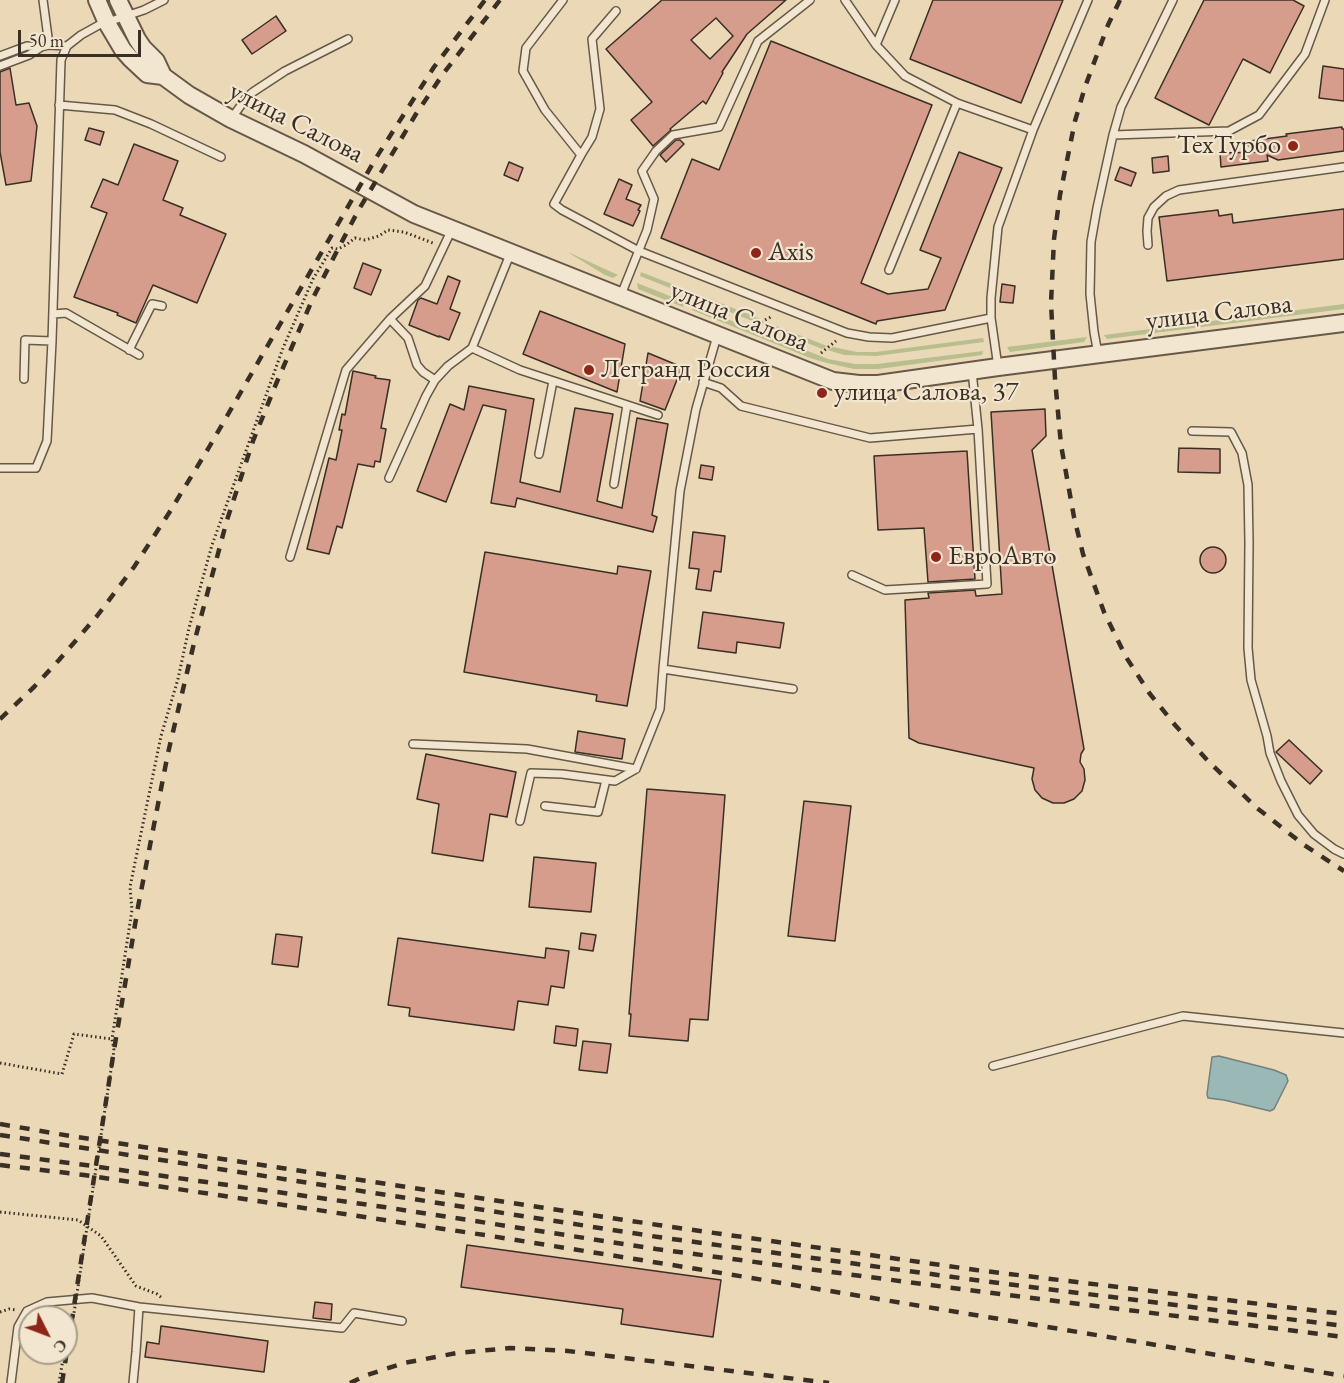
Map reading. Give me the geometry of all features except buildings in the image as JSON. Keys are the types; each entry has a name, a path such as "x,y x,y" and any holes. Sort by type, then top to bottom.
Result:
{"street":[{"name":"улица Салова","path":"97,0 123,50 147,74 164,76"},
{"name":"улица Салова","path":"118,0 137,39 164,76 189,95 231,118 304,154 414,214 824,378 846,383 878,384 1344,323"}],"lane":[{"path":"43,0 45,46"},
{"path":"0,468 36,468 46,441 52,341 61,60 66,46 81,35 164,0"},
{"path":"563,0 526,48 523,71 544,110 581,155"},
{"path":"621,297 647,230 654,200 642,171 656,151 673,135 719,127 758,41 810,0"},
{"path":"845,0 876,45 905,76 957,103 1032,130"},
{"path":"876,45 895,0"},
{"path":"998,367 991,318 991,298 998,227 1032,130 1088,0"},
{"path":"1098,354 1090,294 1091,242 1113,135 1121,107 1173,0"},
{"path":"1113,135 1228,131 1259,115 1305,54 1325,0"},
{"path":"616,11 592,39 600,109 592,137 555,204 562,210 639,251 848,333 892,338 991,318"},
{"path":"231,118 253,92 285,71 348,39"},
{"path":"0,56 27,46 66,46"},
{"path":"0,66 45,46"},
{"path":"889,270 957,103"},
{"path":"59,105 115,110 151,124 220,157"},
{"path":"1148,245 1148,218 1154,207 1166,196 1179,190 1344,167"},
{"path":"290,557 346,370 390,319 425,286 452,229"},
{"path":"389,478 435,380 448,366 472,348 511,252"},
{"path":"129,350 152,304 162,306"},
{"path":"53,314 66,313 139,355"},
{"path":"390,319 408,338 417,365 435,380"},
{"path":"520,821 531,773 562,774 615,781 636,769 660,709 680,491 696,409 718,335"},
{"path":"24,379 26,340 52,341"},
{"path":"472,348 520,370 658,415"},
{"path":"852,575 885,590 987,584 977,413 972,370"},
{"path":"539,454 553,381"},
{"path":"704,382 721,388 741,406 870,438 978,429"},
{"path":"614,484 627,405"},
{"path":"1192,431 1231,432 1242,453 1248,497 1250,543 1248,648 1251,680 1270,753 1298,814 1314,834 1344,854"},
{"path":"663,669 793,689"},
{"path":"413,744 527,749 636,769"},
{"path":"545,806 598,812 606,780"},
{"path":"993,1066 1184,1016 1344,1033"},
{"path":"11,1383 18,1328 27,1311 47,1302 92,1298 139,1307 342,1328 354,1313 402,1321"},
{"path":"133,1383 139,1307"}],"path":[{"path":"75,1305 114,1050 112,1039 132,910 130,887 161,736 212,545 283,348 313,279 332,248 338,249 355,238 365,240 379,236 388,230 404,232 437,245"},
{"path":"753,326 786,309"},
{"path":"821,353 848,333"},
{"path":"0,1063 62,1074 74,1034 112,1039"},
{"path":"0,1212 78,1220 101,1236 136,1286 157,1294 178,1311"},
{"path":"59,1383 62,1365"}],"green space":[{"path":"569,253 618,275 613,278 605,275"},
{"path":"641,272 761,319 755,322 640,276"},
{"path":"637,283 685,302 683,307 638,289"},
{"path":"1344,304 1344,309 1107,339 1104,335"},
{"path":"694,306 828,359 855,364 877,364 983,351 982,355 878,369 854,369 810,358 692,310"},
{"path":"766,322 827,346 822,349 761,324"},
{"path":"1087,337 1084,342 1010,352 1007,347"},
{"path":"983,338 984,342 876,356 844,355 828,350 833,347 857,352 876,352"}],"water":[{"path":"1219,1056 1286,1075 1288,1081 1274,1109 1270,1111 1208,1098 1212,1057"}],"railway":[{"path":"0,719 59,660 97,616 134,567 208,449 376,158 434,67 485,0"},
{"path":"62,1383 138,907 168,753 227,520 253,441 276,384 313,298 338,249 416,114 443,74 500,0"},
{"path":"1120,0 1108,25 1075,121 1060,195 1054,239 1051,303 1061,445 1083,554 1104,612 1126,657 1150,694 1175,725 1209,762 1257,808 1304,845 1344,871"},
{"path":"0,1124 658,1225 976,1270 1344,1314"},
{"path":"0,1135 658,1237 975,1280 1344,1326"},
{"path":"0,1154 384,1207 656,1249 1344,1337"},
{"path":"0,1165 84,1175 491,1236 1344,1376"},
{"path":"350,1383 404,1363 457,1353 510,1348 568,1351 829,1383"}],"place":[{"name":"ТехТурбо","path":"1293,146"},
{"name":"Axis","path":"756,253"},
{"name":"Легранд Россия","path":"589,370"},
{"name":"улица Салова, 37","path":"822,393"},
{"name":"ЕвроАвто","path":"936,557"}]}
